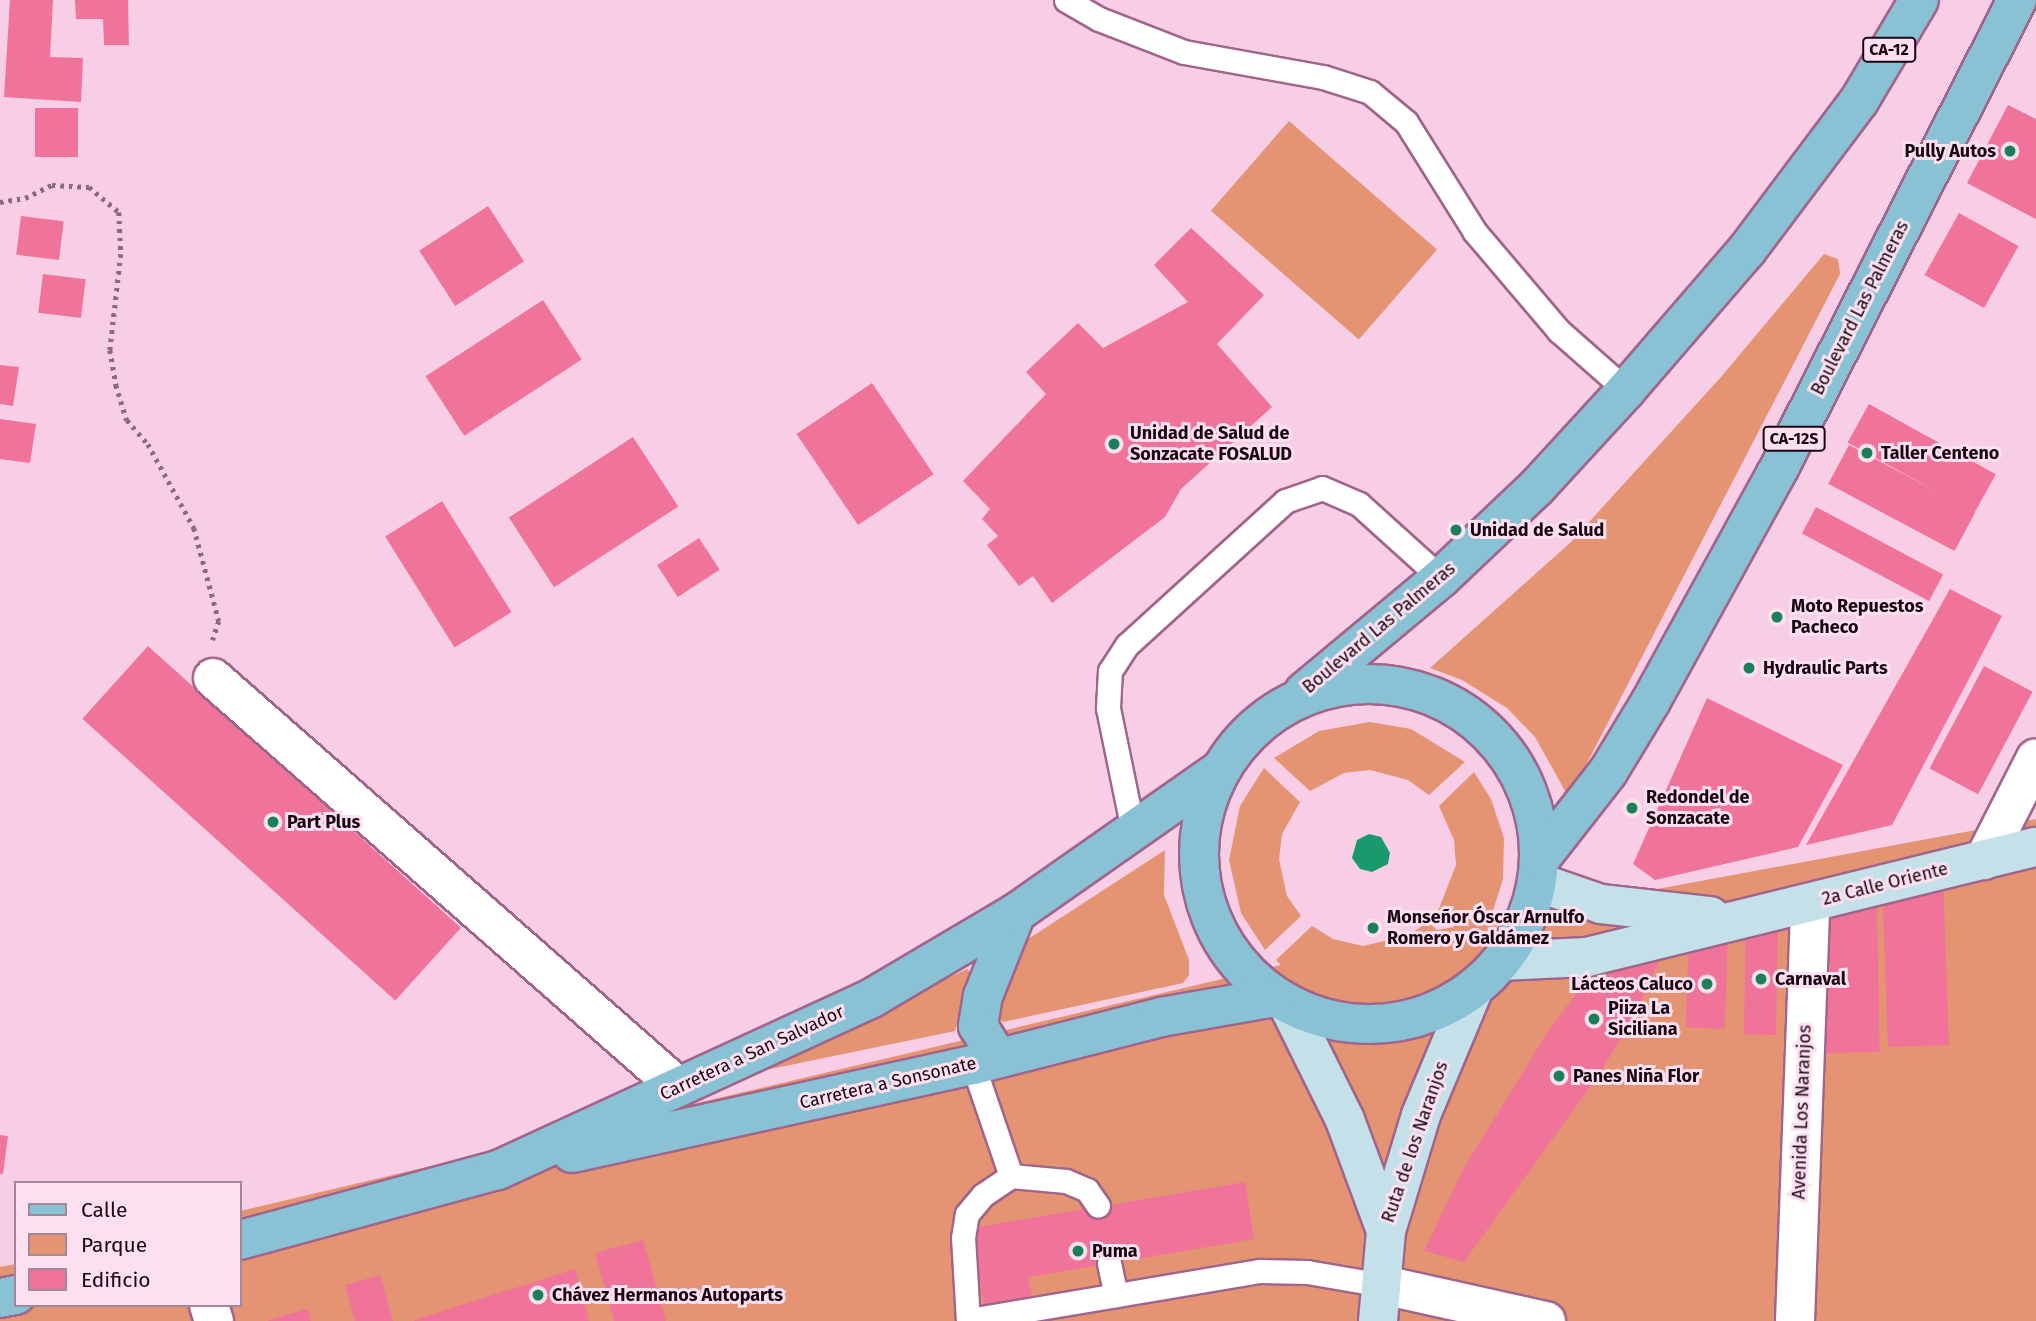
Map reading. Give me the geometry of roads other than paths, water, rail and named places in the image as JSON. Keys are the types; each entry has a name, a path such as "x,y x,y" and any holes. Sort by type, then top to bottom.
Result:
{"main road":[{"name":"Boulevard Las Palmeras","path":"1289,704 1441,578 1536,488 1626,390 1747,250 1859,101 1919,0"},
{"name":"Boulevard Las Palmeras","path":"1539,871 1608,772 1651,701 1776,474 2017,0"},
{"path":"1371,684 1420,692 1466,714 1492,736 1522,778 1537,825 1539,871 1521,932 1501,961 1474,988 1436,1009 1396,1021 1353,1023 1283,1002 1228,950 1211,919 1201,887 1199,836 1219,771 1250,731 1289,704 1336,687 1371,684"},
{"name":"Carretera a San Salvador","path":"242,1239 498,1170 872,998 1016,913 1219,771"},
{"name":"2a Calle Oriente","path":"1501,961 1587,957 1734,918 1810,903 2036,847"},
{"name":"2a Calle Oriente","path":"1539,871 1570,895 1638,911 1734,918"},
{"path":"985,1062 978,1026 983,996 1016,913"},
{"name":"Ruta de los Naranjos","path":"1386,1231 1421,1115 1474,988"},
{"name":"Carretera a Sonsonate","path":"498,1170 985,1062 1161,1017 1283,1002"},
{"name":"Ruta de los Naranjos","path":"1283,1002 1345,1119 1386,1231"},
{"path":"1380,1303 1386,1231"}],"street":[{"path":"213,678 678,1087"},
{"path":"1984,860 2036,758"},
{"name":"Avenida Los Naranjos","path":"1795,1321 1810,903"},
{"path":"1380,1303 1546,1321"}],"lane":[{"path":"1066,0 1099,19 1184,52 1323,77 1370,92 1406,122 1475,233 1559,331 1626,390"},
{"path":"1133,830 1108,708 1111,671 1127,645 1285,501 1322,488 1359,504 1441,578"},
{"path":"985,1062 1011,1176"},
{"path":"1098,1206 1087,1190 1066,1181 1011,1176 983,1195 967,1214 963,1238 968,1320 1260,1271 1307,1272 1380,1303"},
{"path":"1109,1263 1116,1295"}],"place":[{"name":"Pully Autos","path":"2010,151"},
{"name":"Unidad de Salud de Sonzacate FOSALUD","path":"1114,444"},
{"name":"Taller Centeno","path":"1867,453"},
{"name":"Unidad de Salud","path":"1456,530"},
{"name":"Moto Repuestos Pacheco","path":"1777,617"},
{"name":"Hydraulic Parts","path":"1749,668"},
{"name":"Redondel de Sonzacate","path":"1632,808"},
{"name":"Part Plus","path":"273,822"},
{"name":"Monseñor Óscar Arnulfo Romero y Galdámez","path":"1373,928"},
{"name":"Carnaval","path":"1761,979"},
{"name":"Lácteos Caluco","path":"1707,984"},
{"name":"Piiza La Siciliana","path":"1594,1019"},
{"name":"Panes Niña Flor","path":"1559,1076"},
{"name":"Puma","path":"1078,1251"},
{"name":"Chávez Hermanos Autoparts","path":"538,1295"}]}
